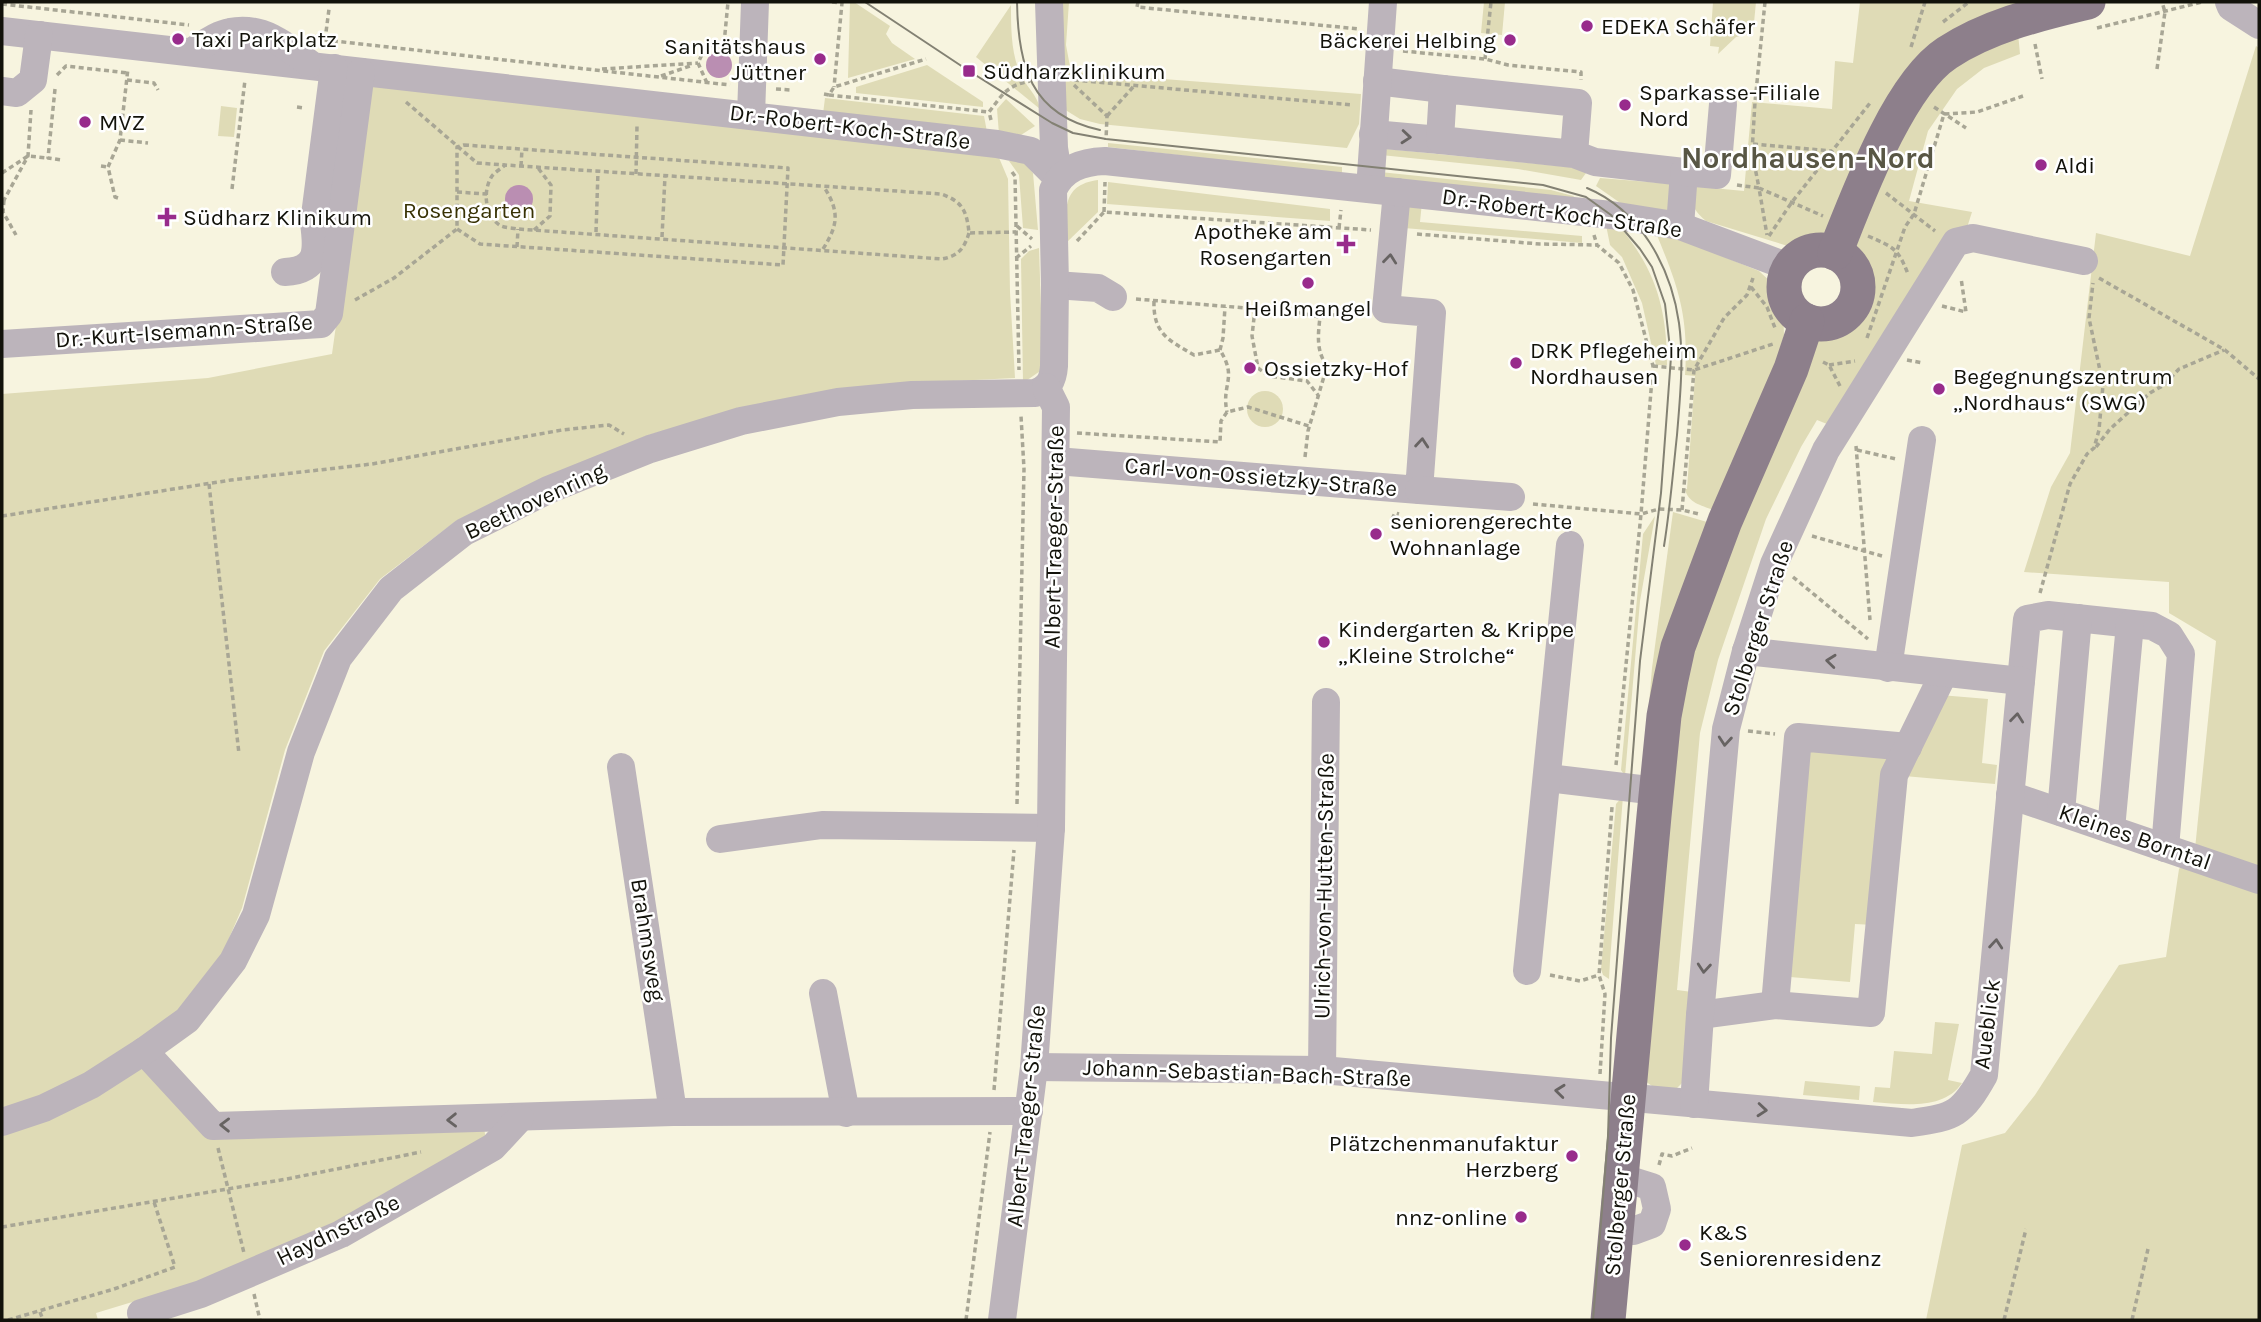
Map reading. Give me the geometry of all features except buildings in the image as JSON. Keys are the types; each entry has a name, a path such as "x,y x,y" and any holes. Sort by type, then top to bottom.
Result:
{"main road":[{"path":"1856,235 1825,250 1775,261 1784,279 1788,304 1796,314 1819,324 1844,316 1852,307 1858,282 1854,270 1846,260 1856,235 1874,157 1916,84 1945,54 1987,31 2038,14 2087,16"},
{"name":"Stolberger Straße","path":"1608,1320 1615,1233 1636,1182 1613,1097 1657,791 1664,716 1678,647 1725,521 1791,369 1807,321"}],"street":[{"path":"751,115 755,2"},
{"path":"1033,390 1053,379 1055,285 1045,244 1053,190 1059,179 1052,123 1049,2"},
{"path":"1383,2 1375,107 1384,190 1393,232 1385,309"},
{"path":"2229,2 2231,8 2259,25"},
{"name":"Dr.-Robert-Koch-Straße","path":"2,31 39,35 138,33 195,39 247,57 328,58 638,102 997,144 1031,151 1059,179 1079,164 1105,160 1587,213 1680,226 1775,261"},
{"path":"195,39 230,32 250,32 274,37 328,58 319,156 305,225 309,243 305,257 285,267"},
{"path":"2,91 17,93 33,80 39,35"},
{"name":"Dr.-Kurt-Isemann-Straße","path":"2,344 321,324 329,314 328,58"},
{"path":"1375,107 1443,89 1578,103 1574,154"},
{"path":"1440,140 1443,89"},
{"path":"1375,107 1440,140 1574,154 1595,162 1717,175 1723,104"},
{"path":"1680,226 1684,172"},
{"path":"1956,242 1973,239 2084,261"},
{"name":"Stolberger Straße","path":"1694,1104 1726,730 1746,651 1774,564 1826,450 1956,242"},
{"path":"1055,285 1098,288 1113,297"},
{"name":"Carl-von-Ossietzky-Straße","path":"1056,461 1419,490 1433,313 1385,309"},
{"name":"Albert-Traeger-Straße","path":"1002,1320 1034,1067 1051,828 1056,407 1053,398 1033,390"},
{"name":"Beethovenring","path":"2,1122 67,1097 144,1051 187,1020 233,961 256,915 301,752 338,658 391,589 464,532 548,490 650,449 741,421 838,402 912,395 1033,390"},
{"path":"1888,668 1920,452"},
{"path":"1419,490 1511,497"},
{"path":"1527,971 1570,545"},
{"path":"2027,619 2048,615 2152,626 2169,635 2181,654 2165,848"},
{"path":"2061,812 2078,618"},
{"name":"Aueblick","path":"1613,1097 1912,1123 1945,1118 1970,1100 1984,1075 2027,619"},
{"path":"2111,830 2130,624"},
{"path":"1746,651 2021,681"},
{"path":"1700,1015 1775,1005 1871,1013 1894,775 1940,681"},
{"name":"Ulrich-von-Hutten-Straße","path":"1322,1070 1326,702"},
{"path":"1775,1005 1798,737 1908,747"},
{"name":"Brahmsweg","path":"621,767 673,1112"},
{"path":"1548,778 1657,791"},
{"name":"Kleines Borntal","path":"2010,795 2259,880"},
{"path":"720,839 822,825 1051,828"},
{"path":"823,993 846,1112"},
{"path":"144,1051 213,1126 673,1112 1029,1111"},
{"name":"Johann-Sebastian-Bach-Straße","path":"1034,1067 1322,1070 1485,1083 1613,1097"},
{"name":"Haydnstraße","path":"141,1313 201,1294 341,1234 493,1147 520,1118"}],"path":[{"path":"658,77 698,63 706,46 724,44 729,2"},
{"path":"832,2 842,3 834,87"},
{"path":"1138,2 1137,7 1380,40 1508,65 1581,72 1578,103"},
{"path":"1485,59 1491,2"},
{"path":"1765,2 1753,144 1768,238 1792,202"},
{"path":"1909,54 1925,2"},
{"path":"2157,69 2165,12 2162,2"},
{"path":"2087,16 2165,12 2202,2"},
{"path":"2,4 138,33 195,39"},
{"path":"330,9 328,58 590,70 753,87"},
{"path":"118,198 115,197 108,167 120,140 130,54 138,33"},
{"path":"2035,44 2042,79"},
{"path":"232,189 247,57"},
{"path":"1508,57 1508,65"},
{"path":"926,59 834,87 826,94 989,112"},
{"path":"1551,69 1552,60"},
{"path":"590,70 698,63"},
{"path":"698,63 707,83"},
{"path":"48,158 56,77 66,66 128,74"},
{"path":"1068,79 1375,107"},
{"path":"16,234 3,212 3,200 28,156 33,80"},
{"path":"127,80 154,83 158,90"},
{"path":"1107,116 1135,86"},
{"path":"1944,114 1977,113 2023,96"},
{"path":"636,175 638,102"},
{"path":"1926,116 1933,105 1966,128"},
{"path":"297,107 304,108"},
{"path":"1863,348 1905,227 1914,214 1944,114"},
{"path":"120,140 148,143"},
{"path":"966,1320 992,1111 1016,827 1024,469 1033,390 1016,258 1014,176 997,144"},
{"path":"1753,144 1832,151"},
{"path":"457,147 464,145 788,168 783,265 480,244 457,229"},
{"path":"457,147 457,229"},
{"path":"457,147 477,163 505,166 941,194 955,199 964,208 969,233 965,246 955,256 942,259 518,229 502,226 486,206 493,176 505,166"},
{"path":"522,149 522,166"},
{"path":"2,173 28,156 61,160"},
{"path":"101,166 108,167"},
{"path":"534,230 550,216 551,184 538,167"},
{"path":"596,233 598,171"},
{"path":"662,238 665,176"},
{"path":"1882,204 1890,182"},
{"path":"823,250 835,221 834,203 824,187"},
{"path":"1759,188 1856,235 1894,247 1919,300"},
{"path":"457,192 487,194"},
{"path":"1886,192 1935,231 1956,242"},
{"path":"1016,258 1045,244 1072,246 1104,212 1541,244 1597,245"},
{"path":"1587,213 1597,245 1619,263 1633,290 1653,366 1599,975 1605,993 1613,1097"},
{"path":"329,314 394,278 457,229"},
{"path":"517,247 518,229"},
{"path":"969,233 1016,232"},
{"path":"1682,510 1694,370 1724,318 1775,261"},
{"path":"2094,448 2099,430 2103,385 2089,318 2093,274 2225,350 2259,379"},
{"path":"1750,287 1767,307 1774,323 1773,344"},
{"path":"1113,297 1295,312 1320,317 1347,311 1385,309"},
{"path":"1154,301 1153,318 1162,333 1194,355 1220,350"},
{"path":"1225,306 1220,350 1230,374 1224,400 1227,412"},
{"path":"1255,309 1252,336 1258,368 1269,376 1307,381 1318,395"},
{"path":"1956,310 1966,312"},
{"path":"1303,479 1309,426 1327,366 1321,358 1318,339 1320,317"},
{"path":"2027,619 2044,585 2062,506 2070,484 2087,454 2110,429 2150,393 2164,385 2179,369 2225,350"},
{"path":"1653,366 1694,370"},
{"path":"1056,432 1220,442 1221,421 1227,412 1248,407 1309,426"},
{"path":"1774,564 1784,569 1871,642 1852,410"},
{"path":"2,516 209,484 372,464 549,432 609,425 650,449"},
{"path":"1857,450 1920,452"},
{"path":"209,484 239,754"},
{"path":"1511,497 1517,503 1641,514"},
{"path":"1800,532 1903,562"},
{"path":"1737,730 1778,734"},
{"path":"1527,971 1580,981 1599,975"},
{"path":"213,1126 226,1188 249,1273"},
{"path":"1636,1182 1662,1154 1672,1156 1692,1148"},
{"path":"2,1227 287,1179 421,1152"},
{"path":"8,1320 175,1267 154,1202"},
{"path":"2004,1320 2026,1229"},
{"path":"2132,1320 2148,1249"},
{"path":"40,1312 43,1320"}],"green space":[{"path":"850,2 890,26 886,34 892,43 915,59 848,78"},
{"path":"1060,2 1069,2 1066,45 1071,72 1361,94 1359,124 1347,148 1100,124 1080,119 1059,106"},
{"path":"1484,2 1505,2 1502,35 1481,33"},
{"path":"1713,2 1756,2 1753,33 1736,37 1718,54 1719,47 1710,46"},
{"path":"1860,2 2046,2 1960,32 1820,239 1798,247 1788,246 1706,221 1693,206 1692,186 1744,191 1752,102 1832,109 1835,61 1853,63"},
{"path":"1011,5 1016,63 1040,109 976,57"},
{"path":"2018,33 2020,54 1984,68 1957,89 1928,131 1909,201 1972,212 1964,237 1832,426 1817,420 1801,447 1766,519 1718,660 1700,733 1677,990 1692,992 1683,1082 1673,1092 1659,1091 1645,1081 1680,674 1817,341 1858,314 1864,299 1866,276 1856,258 1857,244 1901,130 1951,66"},
{"path":"2256,46 2259,48 2259,1320 1926,1320 1962,1145 2005,1133 2035,1095 2119,965 2166,957 2179,869 2195,849 2216,641 2169,613 2169,582 2024,572 2051,487 2070,453 2096,233 2190,256"},
{"path":"927,65 983,102 983,107 856,93 856,87"},
{"name":"Rosengarten","path":"370,83 997,153 1008,179 1015,378 912,383 741,408 649,435 542,480 456,521 380,579 324,651 285,750 242,908 221,957 182,1010 129,1050 44,1096 2,1110 2,394 208,378 332,354"},
{"path":"825,98 984,116 987,132 823,114"},
{"path":"1006,99 1035,126 1021,135 999,134 997,109"},
{"path":"221,106 237,108 234,137 218,136"},
{"path":"1108,143 1342,167 1342,174 1108,147"},
{"path":"1387,149 1579,168 1586,173 1581,180 1518,169 1381,155"},
{"path":"1022,160 1033,173 1038,230 1023,228 1019,175 1009,161"},
{"path":"1380,172 1551,190 1573,196 1580,201 1383,179"},
{"path":"1600,178 1673,184 1672,205 1667,211 1626,207 1596,186"},
{"path":"1098,180 1098,212 1067,242 1066,211 1071,194 1086,183"},
{"path":"1108,182 1330,209 1330,221 1107,204"},
{"path":"1406,201 1422,202 1420,222 1582,236 1582,243 1404,228"},
{"path":"1606,225 1619,226 1632,242 1657,291 1665,326 1667,365 1656,365 1642,303 1622,257 1610,245"},
{"path":"1656,233 1695,245 1759,271 1774,285 1783,310 1784,335 1774,372 1713,510 1692,500 1685,489 1695,376 1685,375 1685,335 1680,302"},
{"path":"1039,248 1043,369 1023,383 1021,259 1029,251"},
{"path":"1265,391 1278,396 1283,409 1278,422 1265,427 1252,422 1247,409 1252,396"},
{"path":"1673,512 1707,522 1643,777 1652,668"},
{"path":"1655,516 1640,601 1625,776 1621,770 1643,534"},
{"path":"1940,695 1988,699 1982,763 1997,765 1995,784 1904,776"},
{"path":"1789,742 1900,752 1874,925 1855,924 1850,982 1766,975"},
{"path":"1623,796 1609,979 1603,975 1601,969 1616,804"},
{"path":"1935,1022 1959,1024 1948,1080 1962,1083 1954,1092 1933,1102 1873,1102 1875,1087 1890,1088 1894,1051 1932,1054"},
{"path":"141,1064 206,1136 484,1125 486,1144 340,1225 238,1270 96,1313 98,1320 2,1320 2,1133"},
{"path":"1805,1081 1860,1086 1859,1100 1803,1095"}],"shaded area":[{"path":"719,52 728,56 732,65 728,74 719,78 710,74 706,65 710,56"},
{"path":"519,185 529,189 533,199 529,209 519,213 509,209 505,199 509,189"}],"tram line":[{"path":"865,2 969,71 1052,123 1073,133 1106,139 1543,185 1586,197 1611,215 1652,267 1665,304 1671,357 1661,493 1640,661 1611,1038 1608,1136 1593,1320"},
{"path":"1017,2 1025,66 1043,100 1076,123 1100,130"},
{"path":"1587,188 1623,210 1637,226 1660,261 1675,302 1679,323 1681,379 1664,546"}],"place":[{"name":"EDEKA Schäfer","path":"1587,26"},
{"name":"Taxi Parkplatz","path":"178,39"},
{"name":"Bäckerei Helbing","path":"1510,40"},
{"name":"Sanitätshaus Jüttner","path":"820,59"},
{"name":"Südharzklinikum","path":"969,71"},
{"name":"Sparkasse-Filiale Nord","path":"1625,105"},
{"name":"MVZ","path":"85,122"},
{"name":"Aldi","path":"2041,165"},
{"name":"Südharz Klinikum","path":"167,217"},
{"name":"Apotheke am Rosengarten","path":"1346,244"},
{"name":"Heißmangel","path":"1308,283"},
{"name":"DRK Pflegeheim Nordhausen","path":"1516,363"},
{"name":"Ossietzky-Hof","path":"1250,368"},
{"name":"Begegnungszentrum „Nordhaus“ (SWG)","path":"1939,389"},
{"name":"seniorengerechte Wohnanlage","path":"1376,534"},
{"name":"Kindergarten & Krippe „Kleine Strolche“","path":"1324,642"},
{"name":"Plätzchenmanufaktur Herzberg","path":"1572,1156"},
{"name":"nnz-online","path":"1521,1217"},
{"name":"K&S Seniorenresidenz","path":"1685,1245"}],"district":[{"name":"Nordhausen-Nord","path":"1808,158"}]}
